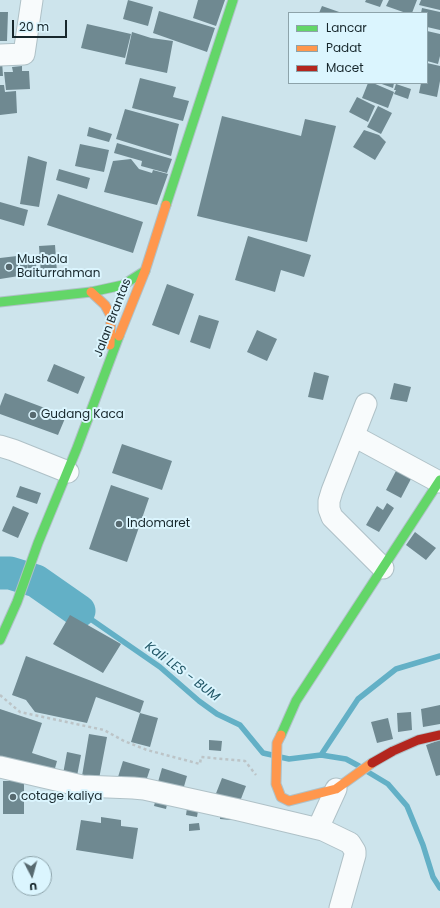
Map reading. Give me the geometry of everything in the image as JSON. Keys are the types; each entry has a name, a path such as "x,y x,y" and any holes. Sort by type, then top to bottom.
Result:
{"main road":[{"name":"Jalan Brantas","path":"0,640 17,602 38,543 68,472 145,271 233,0"},
{"path":"0,302 91,292 123,285 145,271"},
{"path":"91,292 105,305 111,316 110,360"},
{"path":"437,491 383,568 296,701 277,743 276,784 281,797 289,801 336,789 374,762 393,751 418,740 440,735"}],"street":[{"path":"0,55 24,54 32,0"},
{"path":"366,404 332,491 329,501 329,509 332,517 383,568"},
{"path":"354,436 437,491"},
{"path":"0,446 68,472"},
{"path":"0,767 82,786 144,789 323,830 350,843 354,851 355,856 340,908"},
{"path":"323,830 320,824 336,789"}],"path":[{"path":"0,695 20,712 104,730 124,741 147,750 200,764 201,757 246,761 263,784 276,784"}],"building":[{"path":"128,0 153,7 148,26 123,19"},
{"path":"198,0 225,0 216,26 193,18"},
{"path":"366,0 383,0 380,7 365,2"},
{"path":"389,0 417,0 412,12 403,12 386,6"},
{"path":"421,0 440,0 440,10 419,5"},
{"path":"322,6 339,12 319,12"},
{"path":"422,8 440,12 440,30 428,27 428,12 421,12"},
{"path":"159,11 215,28 207,52 153,33"},
{"path":"0,12 8,12 7,41 0,41"},
{"path":"87,24 131,34 125,58 81,48"},
{"path":"428,31 440,34 440,56 438,64 428,61"},
{"path":"132,32 151,38 173,41 167,73 125,64"},
{"path":"0,61 2,61 3,76 0,76"},
{"path":"428,63 440,66 440,81 437,97 419,93 421,84 428,84"},
{"path":"22,66 22,71 29,71 30,89 6,90 4,72 13,72 12,67"},
{"path":"140,78 176,87 173,97 189,101 183,121 132,108"},
{"path":"368,84 375,84 394,92 388,108 362,98"},
{"path":"382,84 394,84 393,88"},
{"path":"396,84 411,89 408,99 394,94"},
{"path":"0,85 4,85 5,92 16,91 17,113 0,115"},
{"path":"357,97 375,106 368,122 349,112"},
{"path":"378,106 392,113 381,134 367,127"},
{"path":"125,109 179,124 171,156 116,139"},
{"path":"222,116 301,136 305,119 336,126 307,242 197,216"},
{"path":"89,127 112,134 109,142 87,136"},
{"path":"364,130 379,135 386,142 375,160 353,147"},
{"path":"117,143 172,159 167,173 141,166 142,161 114,153"},
{"path":"80,144 109,150 104,172 75,166"},
{"path":"28,156 47,162 39,207 20,204"},
{"path":"131,159 139,169 152,173 153,170 168,174 157,205 104,192 113,161"},
{"path":"59,169 90,178 87,189 56,180"},
{"path":"58,194 143,222 133,253 47,225"},
{"path":"0,202 28,210 24,226 0,219"},
{"path":"248,236 311,255 304,277 281,270 275,292 235,280"},
{"path":"55,245 57,272 41,274 39,246"},
{"name":"Mushola Baiturrahman","path":"17,256 19,276 0,279 0,258"},
{"path":"27,263 36,263 37,274 29,275"},
{"path":"20,264 27,264 28,275 21,276"},
{"path":"167,284 194,294 179,335 152,325"},
{"path":"199,315 219,321 210,349 190,342"},
{"path":"257,330 277,339 267,361 247,352"},
{"path":"54,364 85,377 78,394 47,381"},
{"path":"314,372 329,376 323,400 308,397"},
{"path":"394,383 411,387 407,402 390,399"},
{"name":"Gudang Kaca","path":"5,393 66,416 58,435 0,414 0,406"},
{"path":"122,444 172,461 162,490 112,473"},
{"path":"397,469 412,477 401,498 386,490"},
{"name":"Indomaret","path":"111,485 149,498 127,562 89,549"},
{"path":"20,486 41,493 37,504 16,497"},
{"path":"387,503 394,508 379,532 366,525 377,506 383,510"},
{"path":"13,506 29,513 18,538 2,531"},
{"path":"415,532 436,548 426,560 406,545"},
{"path":"70,615 121,644 103,673 53,644"},
{"path":"26,656 144,701 140,713 96,697 87,723 35,712 26,700 12,695"},
{"path":"440,705 440,724 423,727 421,709"},
{"path":"0,709 42,723 32,753 57,761 52,779 0,763"},
{"path":"411,712 412,730 398,732 397,713"},
{"path":"140,713 158,718 150,747 131,742"},
{"path":"388,718 393,739 377,743 371,722"},
{"path":"89,734 107,737 99,779 82,776"},
{"path":"209,740 222,741 221,751 209,750"},
{"path":"440,740 440,775 436,776 426,745"},
{"path":"67,752 81,755 77,776 63,774"},
{"path":"123,761 150,769 146,781 138,783 118,777"},
{"path":"162,768 187,776 183,790 158,782"},
{"path":"222,778 246,786 239,804 215,796"},
{"name":"cotage kaliya","path":"3,781 24,781 24,814 3,814"},
{"path":"156,798 168,800 166,809 154,806"},
{"path":"187,808 198,811 197,817 186,815"},
{"path":"220,812 232,812 231,820 220,819"},
{"path":"101,817 121,820 121,826 138,828 133,859 76,850 81,820 101,823"},
{"path":"199,823 200,830 189,831 189,824"}],"waterway":[{"path":"0,573 10,573 36,581 79,611"},
{"name":"Kali LES - BUM","path":"79,611 160,667 199,701 217,714 240,725 263,753 272,755"},
{"name":"Kali LES - BUM","path":"321,755 358,699 396,669 440,656"},
{"name":"Kali LES - BUM","path":"280,757 289,759 321,755 346,759 359,766"},
{"path":"368,772 388,784 407,806 423,845 433,877 440,888"}],"traffic: fast":[{"path":"166,205 233,0"},
{"path":"0,302 91,292 123,285 145,271"},
{"path":"0,640 17,602 38,543 77,448 119,336"},
{"path":"281,735 296,701 440,480"}],"traffic: slow":[{"path":"119,336 145,271 166,205"},
{"path":"91,292 105,305 111,316 110,345"},
{"path":"281,735 277,743 276,784 281,797 289,801 336,789 372,763"}],"traffic: jam":[{"path":"372,763 393,751 418,740 440,735"}],"place":[{"name":"Mushola Baiturrahman","path":"9,267"},
{"name":"Gudang Kaca","path":"33,415"},
{"name":"Indomaret","path":"119,524"},
{"name":"cotage kaliya","path":"13,797"}]}
